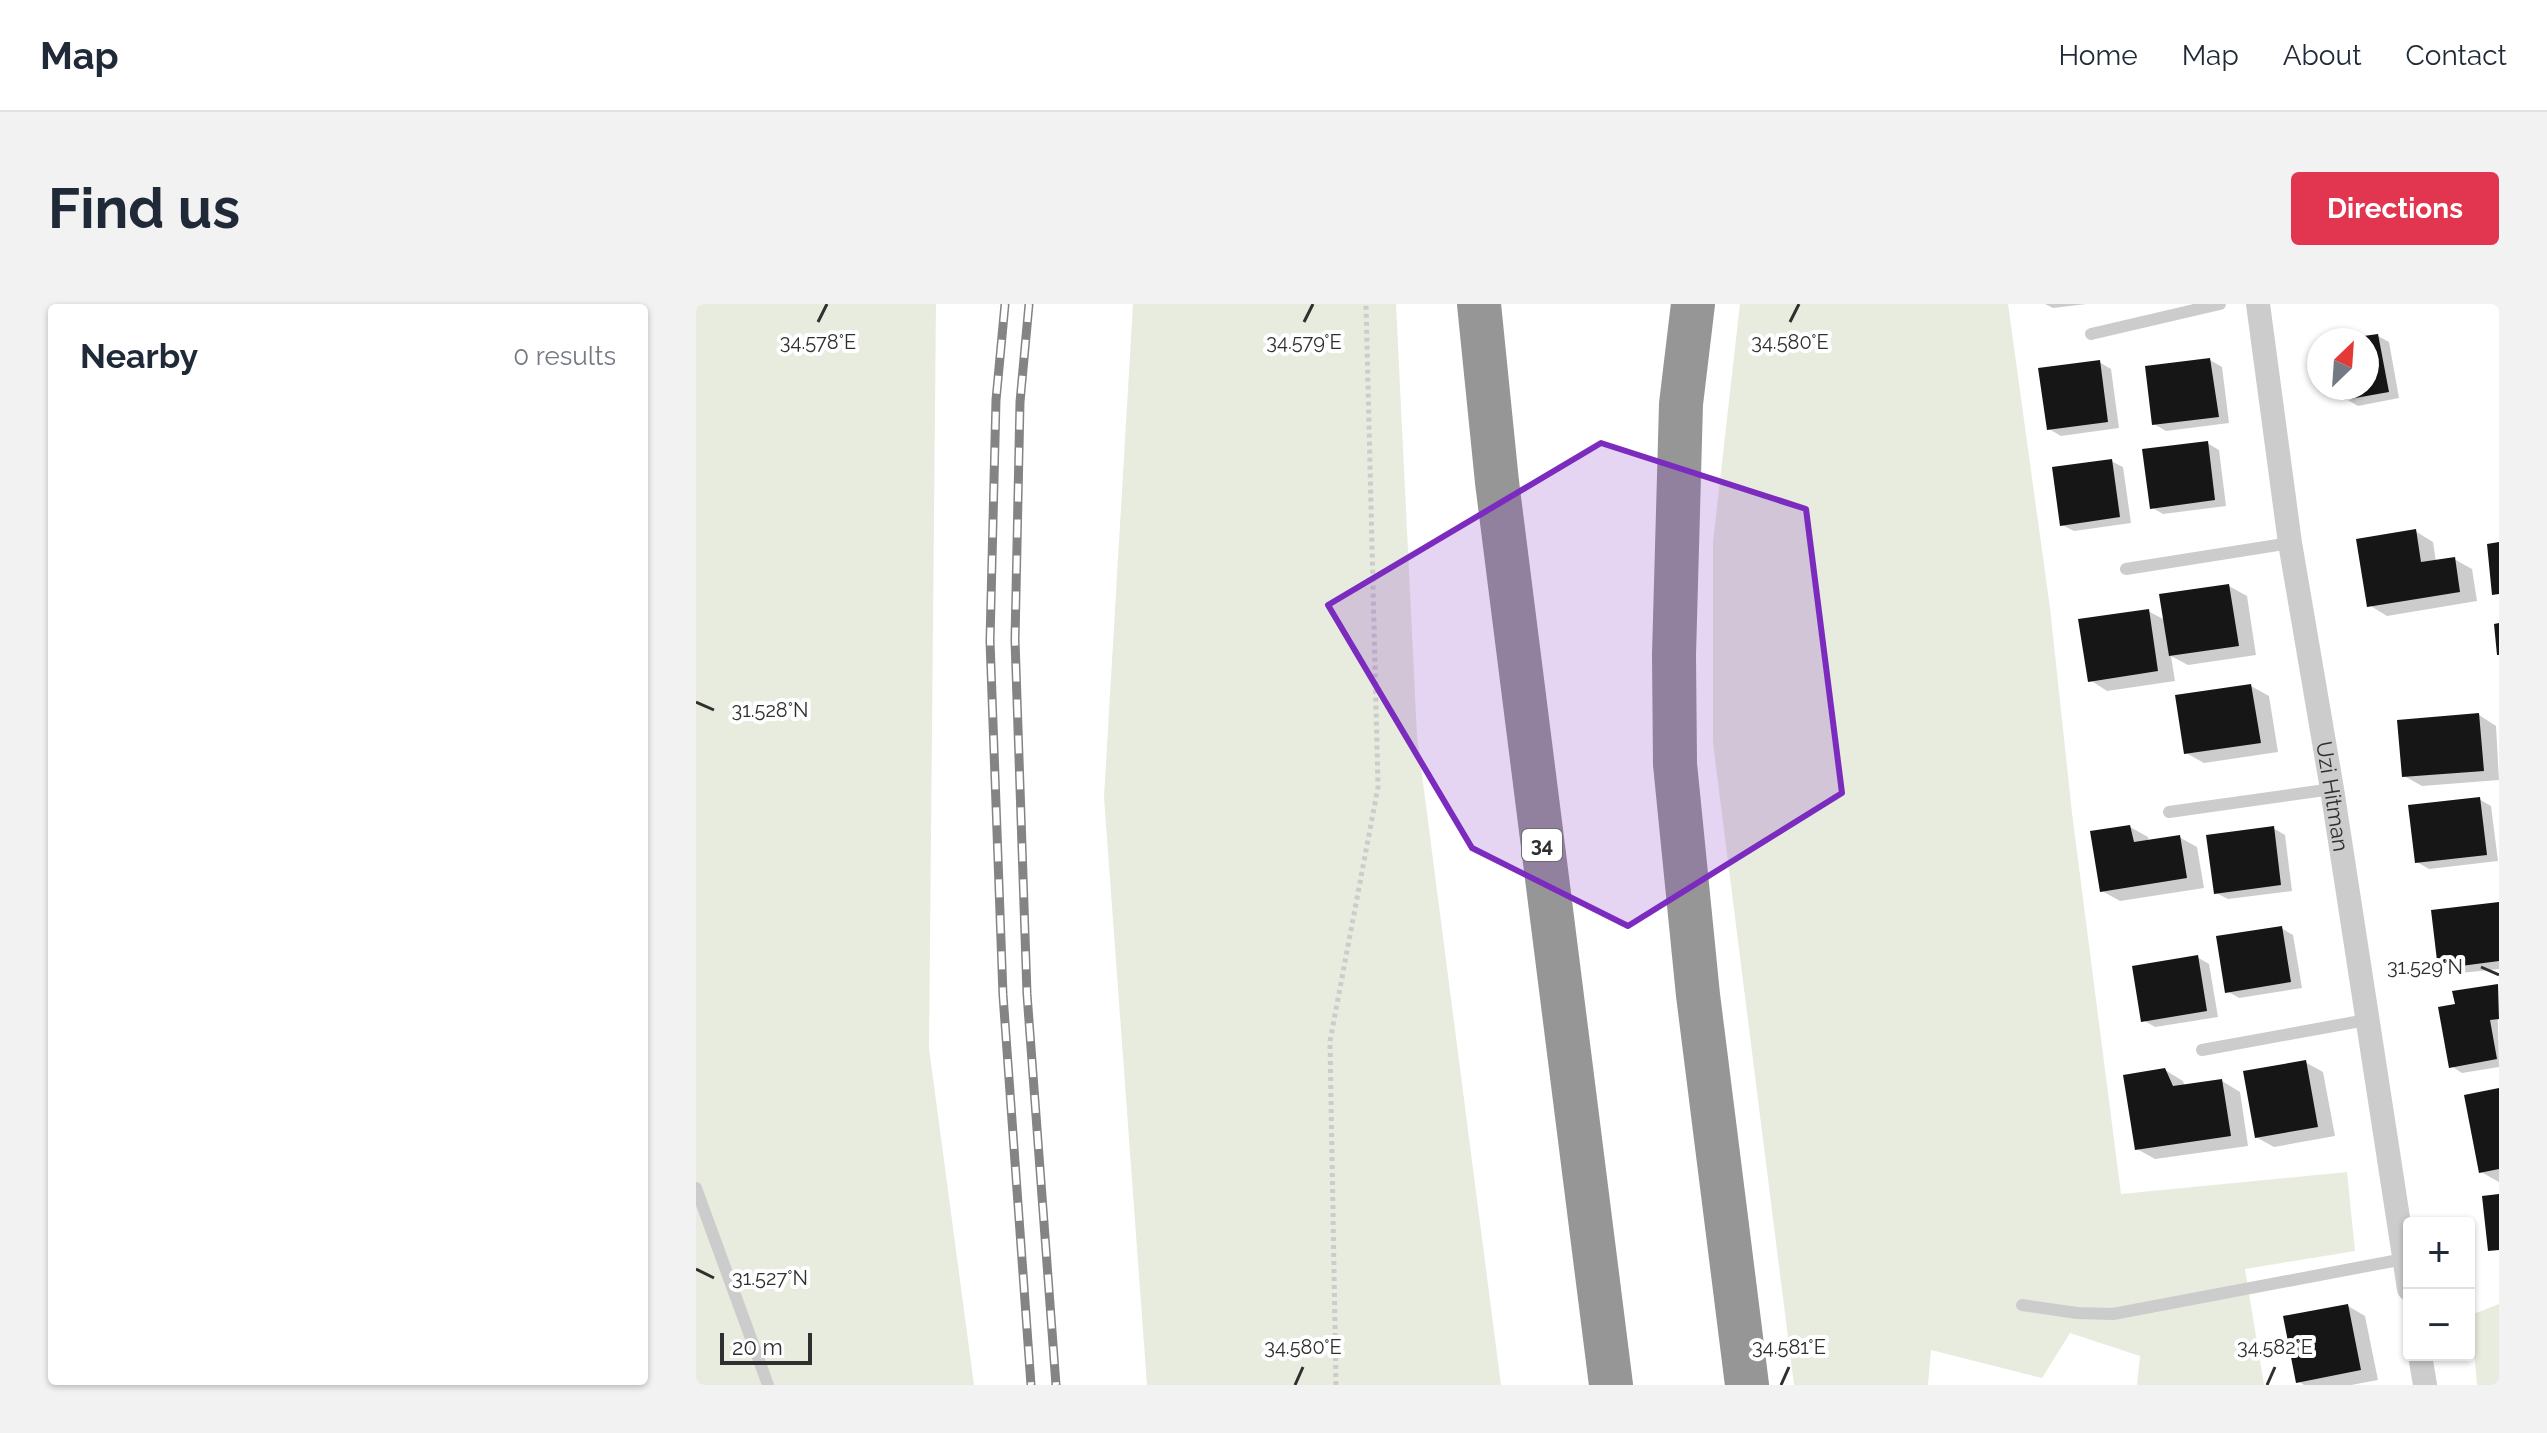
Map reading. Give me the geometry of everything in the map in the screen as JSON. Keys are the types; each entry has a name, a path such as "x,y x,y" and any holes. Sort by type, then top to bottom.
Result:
{"highway":[{"name":"34","path":"1479,304 1497,482 1611,1385"},
{"path":"1693,304 1681,404 1674,655 1675,764 1698,995 1747,1385"}],"street":[{"name":"Uzi Hitman","path":"2258,304 2290,543 2332,789 2403,1253"},
{"path":"2421,1361 2425,1385"}],"lane":[{"path":"2091,334 2220,304"},
{"path":"2126,569 2290,543"},
{"path":"2169,812 2332,789"},
{"path":"2202,1050 2366,1020"},
{"path":"696,1188 768,1385"},
{"path":"2022,1305 2077,1313 2113,1314 2403,1259"}],"path":[{"path":"1336,1385 1330,1041 1378,787 1366,304"}],"highlighted area":[{"path":"1601,443 1806,509 1842,793 1628,926 1472,848 1328,605"}],"shaded area":[{"path":"696,304 936,304 929,1048 974,1385 696,1385"},
{"path":"1133,304 1396,304 1417,736 1501,1385 1147,1385 1104,797"},
{"path":"1740,304 2008,304 2050,608 2072,813 2121,1194 2347,1172 2355,1251 2245,1269 2264,1385 2137,1385 2140,1356 2070,1333 2042,1378 1931,1350 1928,1385 1794,1385 1713,743 1713,542"},
{"path":"2499,1304 2499,1385 2477,1385 2475,1313"}],"building":[{"path":"2379,339 2389,392 2379,394"},
{"path":"2210,358 2219,417 2152,425 2145,366"},
{"path":"2100,360 2108,422 2047,430 2038,368"},
{"path":"2208,441 2215,500 2150,509 2142,449"},
{"path":"2112,459 2120,517 2060,526 2052,467"},
{"path":"2416,529 2421,562 2455,557 2460,592 2367,607 2356,539"},
{"path":"2499,542 2499,594 2492,595 2487,544"},
{"path":"2229,584 2239,646 2169,656 2159,594"},
{"path":"2149,609 2158,671 2088,682 2078,619"},
{"path":"2499,623 2499,655 2497,655 2494,624"},
{"path":"2251,684 2261,743 2184,754 2175,695"},
{"path":"2479,713 2484,771 2402,777 2397,720"},
{"path":"2480,797 2487,855 2415,863 2408,805"},
{"path":"2130,825 2134,842 2180,835 2187,878 2100,892 2090,831"},
{"path":"2274,826 2281,885 2214,894 2206,835"},
{"path":"2499,902 2499,961 2438,969 2431,910"},
{"path":"2282,926 2291,982 2225,993 2216,936"},
{"path":"2198,955 2207,1011 2141,1022 2132,966"},
{"path":"2498,984 2499,1019 2490,1020 2497,1059 2449,1068 2438,1007 2455,1004 2452,991"},
{"path":"2306,1060 2318,1127 2255,1138 2243,1071"},
{"path":"2165,1068 2173,1086 2222,1079 2231,1136 2135,1150 2123,1075"},
{"path":"2499,1088 2499,1169 2479,1173 2464,1095"},
{"path":"2499,1194 2499,1250 2488,1251 2482,1196"},
{"path":"2348,1304 2361,1370 2296,1383 2283,1316"}],"railway":[{"path":"1005,304 996,400 990,641 1003,995 1031,1385"},
{"path":"1029,304 1020,402 1015,640 1027,994 1056,1385"}]}
